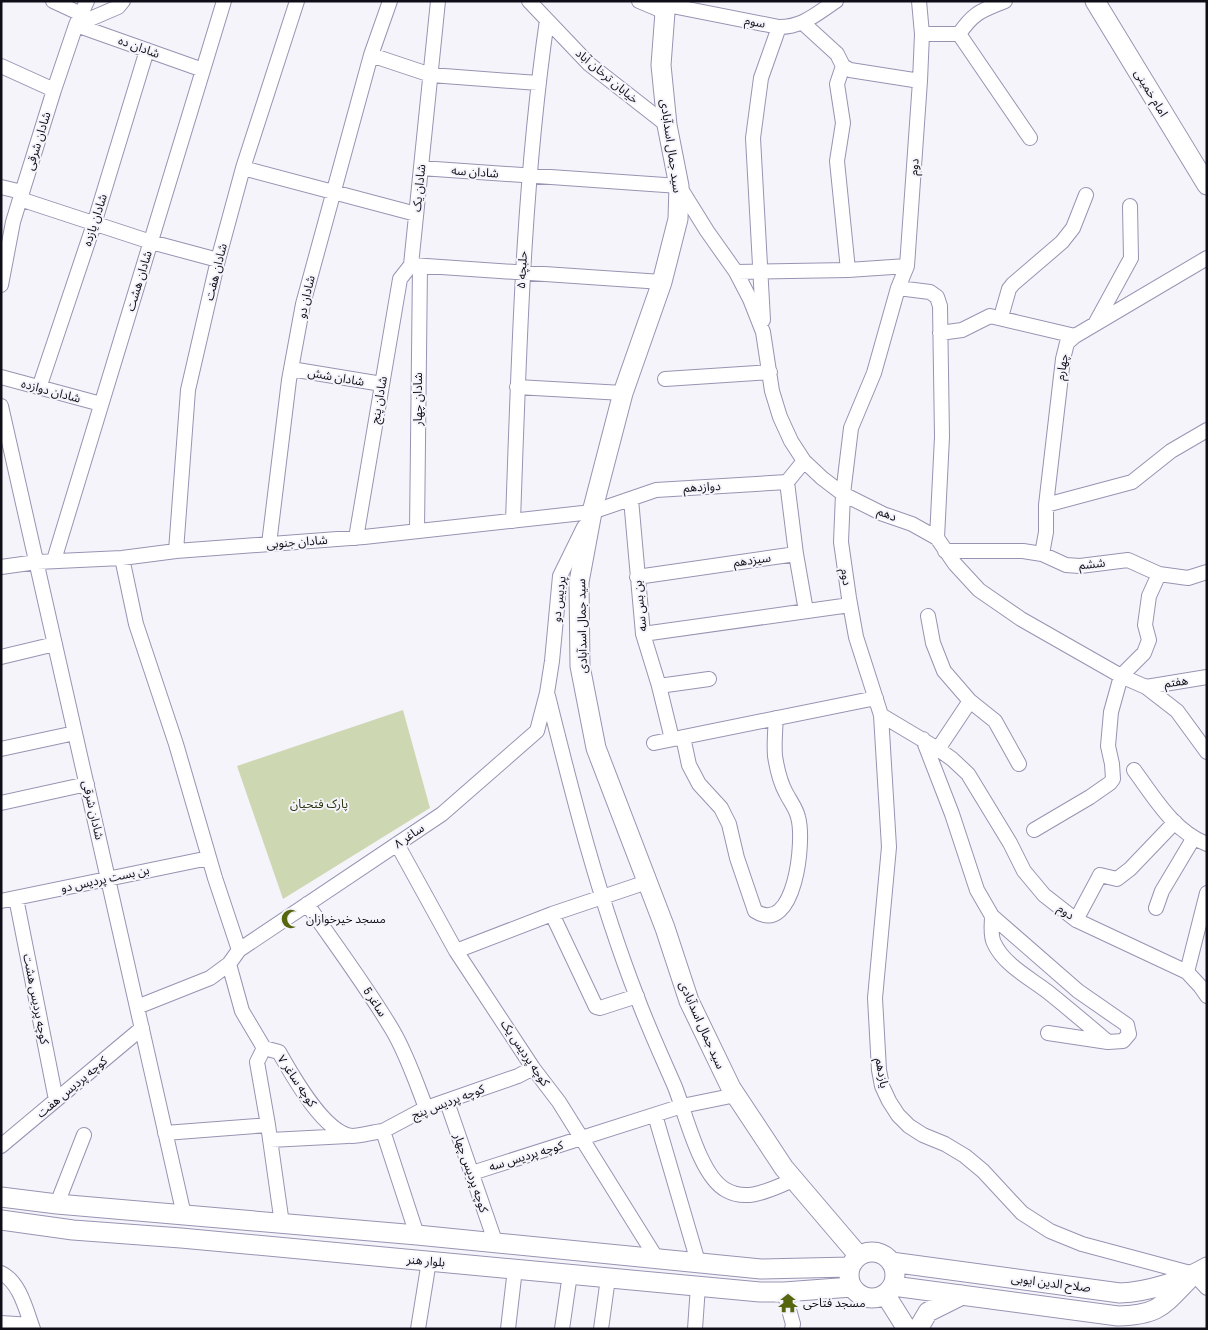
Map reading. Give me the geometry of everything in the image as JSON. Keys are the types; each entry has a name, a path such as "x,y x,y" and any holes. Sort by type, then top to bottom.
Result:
{"main road":[{"name":"امام خمینی","path":"1095,1 1207,185"},
{"name":"سید جمال اسدآبادی","path":"667,6 661,65 667,125 679,186 678,219 662,282 623,393 592,512 579,582 580,666 596,748 665,928 689,1001 736,1095 784,1168 854,1262"},
{"name":"بلوار هنر","path":"1,1197 57,1204 417,1235 761,1269 854,1262"},
{"path":"181,1238 184,1215"},
{"name":"بلوار هنر","path":"1,1220 73,1230 181,1238 698,1286 784,1292 852,1287"},
{"path":"867,1252 876,1252 884,1255 891,1262 895,1269 895,1278 889,1290 877,1298 867,1298 858,1294 852,1287 848,1274 854,1262 867,1252"},
{"name":"صلاح الدین ایوبی","path":"891,1262 1120,1293 1144,1290 1202,1276"},
{"path":"889,1290 962,1295 1118,1316 1135,1316 1159,1309 1202,1276"},
{"path":"889,1290 908,1329"},
{"path":"918,1329 928,1312 962,1295"}],"street":[{"path":"53,1 78,20 118,7 124,1"},
{"name":"شادان شرقی","path":"1,285 13,222 21,195 54,90 78,20 87,1"},
{"name":"شادان هشت","path":"54,560 224,1"},
{"name":"شادان هفت","path":"176,551 188,390 218,260 243,168 297,1"},
{"name":"شادان دو","path":"269,544 291,369 303,304 371,55 390,1"},
{"name":"شادان یک","path":"415,266 416,214 438,1"},
{"name":"خیابان ترخان آباد","path":"529,1 589,64 667,125"},
{"name":"سوم","path":"640,1 779,27 793,27 803,23 836,1"},
{"name":"دوم","path":"919,1 922,34 920,81 907,266 898,288 874,373 851,428 843,494 841,542 856,637 881,715 938,749 968,774 1010,843 1024,871 1044,895 1076,920 1187,972 1207,996"},
{"path":"959,34 968,20 976,13 1005,1"},
{"name":"شادان ده","path":"78,20 147,50 203,70"},
{"name":"حلبچه ۵","path":"512,521 522,272 538,83 547,20"},
{"path":"803,23 837,54 843,66 850,70 920,81"},
{"path":"763,332 753,138 761,78 779,27"},
{"path":"922,34 959,34"},
{"path":"959,34 1030,138"},
{"name":"شادان یازده","path":"39,388 94,224 147,50"},
{"path":"371,55 431,75 538,83"},
{"path":"1,66 54,90"},
{"path":"843,66 837,84 843,122 837,161 848,270"},
{"path":"243,168 416,214"},
{"name":"شادان سه","path":"421,168 679,186"},
{"name":"دهم","path":"679,186 736,272 750,299 763,332 772,391 780,417 790,441 804,461 843,494 883,514 912,524 937,538 945,551 979,590 1021,618 1121,676 1146,687 1177,712 1207,752"},
{"path":"1,187 94,224 218,260"},
{"path":"1001,318 1009,289 1062,242 1073,228 1086,195"},
{"path":"1095,324 1132,258 1130,206"},
{"name":"چهارم","path":"1042,554 1046,532 1046,505 1062,359 1066,343 1207,258"},
{"path":"415,266 662,282"},
{"name":"شادان پنج","path":"356,538 400,279 415,266"},
{"name":"شادان چهار","path":"415,266 417,532"},
{"path":"736,272 848,270 907,266"},
{"path":"898,288 930,292 934,294 940,306 942,437 937,538"},
{"path":"940,332 962,330 990,316 1075,336"},
{"name":"شادان شش","path":"291,369 382,384"},
{"path":"665,379 770,372"},
{"name":"شادان دوازده","path":"1,377 101,404"},
{"path":"518,387 623,393"},
{"name":"شادان شرقی","path":"1,406 184,1215"},
{"path":"1046,505 1132,482 1171,451 1207,430"},
{"path":"804,461 787,482 796,554 806,610"},
{"name":"دوازدهم","path":"592,512 656,490 787,482"},
{"name":"بن بس سه","path":"631,498 642,634 677,738 699,784 721,808 728,824 755,911 763,916 773,916 790,897 797,876 800,838 799,818 779,777 775,756 776,718"},
{"name":"شادان جنوبی","path":"1,567 54,560 122,558 176,551 356,538 592,512"},
{"name":"پردیس دو","path":"547,693 560,576 592,512"},
{"name":"ششم","path":"945,551 1023,551 1042,554 1066,565 1080,566 1128,560 1159,574 1188,578 1207,572"},
{"name":"سیزدهم","path":"637,577 796,554"},
{"path":"122,558 136,624 176,744 209,858 239,950"},
{"path":"1034,830 1090,797 1113,779 1108,746 1109,724 1121,676 1144,653 1149,640 1145,625 1149,596 1159,574"},
{"path":"642,634 850,605"},
{"path":"928,616 934,643 944,671 970,701 995,721 1020,764"},
{"path":"1,657 55,644"},
{"name":"هفتم","path":"1146,687 1207,677"},
{"path":"659,686 709,679"},
{"path":"547,693 573,797 636,996 706,1168 714,1181 740,1196 751,1196 794,1180"},
{"name":"ساغر ٨","path":"137,1007 210,978 229,964 239,950 442,814 537,731 547,693"},
{"path":"654,743 876,698"},
{"path":"938,749 970,701"},
{"name":"یازدهم","path":"881,715 889,847 875,998 879,1070 882,1086 888,1101 909,1126 965,1156 983,1171 1022,1213 1050,1231 1082,1244 1202,1276"},
{"path":"1,749 76,733"},
{"path":"923,739 952,814 977,890 992,916 1078,991 1127,1025 1129,1034 1123,1041 1108,1042 1048,1033"},
{"path":"1134,770 1175,822 1193,839 1207,844"},
{"path":"1,803 87,784"},
{"path":"1076,920 1100,875 1118,880 1175,822"},
{"path":"1156,908 1162,891 1193,839"},
{"name":"کوچه پردیس یک","path":"397,844 456,951 533,1068 559,1102 657,1259"},
{"name":"بن بست پردیس دو","path":"1,901 209,858"},
{"path":"456,951 552,914 647,882"},
{"path":"1187,972 1207,894"},
{"name":"کوچه پردیس هشت","path":"16,898 56,1100"},
{"name":"ساغر 5","path":"307,904 363,983 394,1032 408,1060 426,1108"},
{"path":"552,914 596,1007 600,1008 636,996"},
{"path":"992,916 992,937 994,944 1002,955 1024,975 1047,991 1108,1042"},
{"name":"کوچه ساغر ۷","path":"229,964 242,1011 264,1048 279,1052 310,1102 332,1127 351,1136"},
{"name":"کوچه پردیس هفت","path":"1,1146 142,1028"},
{"path":"264,1048 257,1062 282,1224"},
{"name":"کوچه پردیس پنج","path":"383,1130 426,1108 518,1076 533,1068"},
{"name":"کوچه پردیس سه","path":"472,1174 682,1106 736,1095"},
{"name":"کوچه پردیس چهار","path":"447,1102 496,1244"},
{"path":"655,1115 698,1262"},
{"path":"165,1133 268,1125"},
{"path":"270,1140 351,1136 383,1130 417,1235"},
{"path":"57,1204 84,1135"},
{"path":"418,1329 429,1261"},
{"path":"508,1329 515,1269"},
{"path":"1,1272 8,1276 22,1298 32,1327 1,1323"},
{"path":"562,1329 570,1274"},
{"path":"601,1329 608,1278"},
{"path":"695,1329 698,1286"},
{"path":"784,1292 793,1324 792,1329"}],"green space":[{"name":"پارک فتحیان","path":"403,710 430,808 283,899 237,766"}],"place":[{"name":"مسجد خیرخوازان","path":"291,919"},
{"name":"مسجد فتاحی","path":"788,1303"}]}
